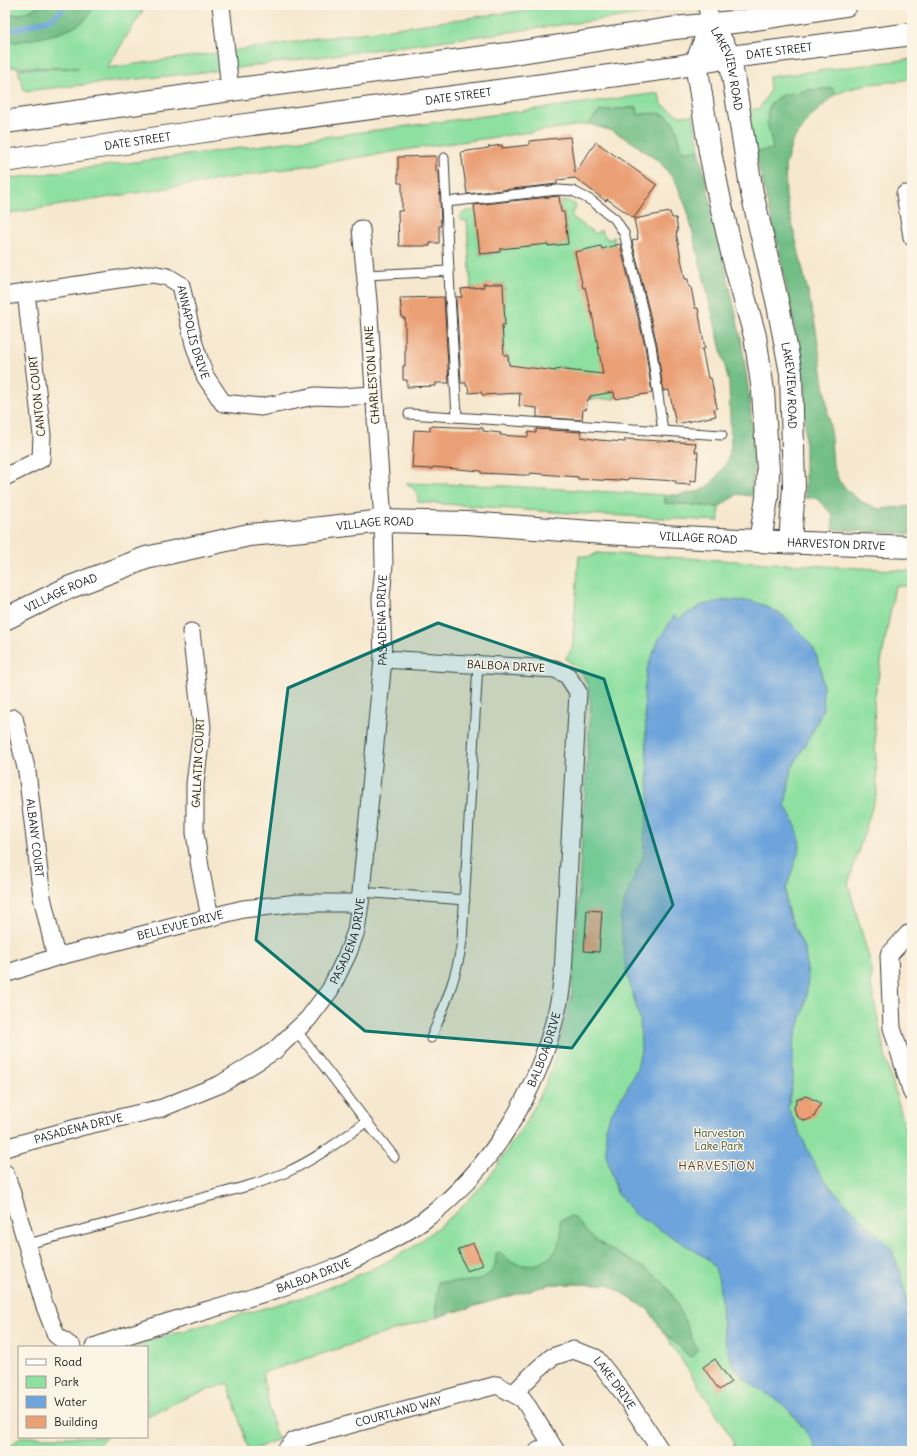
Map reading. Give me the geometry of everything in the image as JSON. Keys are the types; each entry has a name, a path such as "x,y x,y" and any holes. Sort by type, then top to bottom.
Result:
{"street":[{"path":"221,5 230,90"},
{"path":"5,122 230,90 508,54 667,29 709,14 743,21 846,5"},
{"name":"LAKEVIEW ROAD","path":"709,14 730,58 752,193 777,298 791,373 794,487 790,542"},
{"name":"LAKEVIEW ROAD","path":"696,62 709,14"},
{"name":"DATE STREET","path":"5,160 253,124 676,67 696,62 912,34"},
{"path":"696,62 710,152 720,201 733,256 755,336 762,390 768,471 767,498 760,541"},
{"path":"905,194 912,237"},
{"name":"CHARLESTON LANE","path":"361,229 383,521"},
{"name":"ANNAPOLIS DRIVE","path":"5,296 152,274 168,277 181,285 196,350 206,376 223,403 261,407 315,396 340,397 373,394"},
{"name":"CANTON COURT","path":"5,477 40,459 42,435 26,292"},
{"name":"VILLAGE ROAD","path":"5,619 68,588 146,558 248,535 383,521 467,523 605,533 760,541"},
{"name":"PASADENA DRIVE","path":"5,1148 80,1127 162,1108 221,1084 274,1050 308,1019 330,990 348,953 356,931 360,898 383,659 381,598 384,565 383,521"},
{"name":"HARVESTON DRIVE","path":"760,541 912,547"},
{"name":"GALLATIN COURT","path":"191,632 202,726 195,784 195,832 210,917"},
{"name":"BALBOA DRIVE","path":"97,1346 138,1331 279,1289 339,1267 386,1243 421,1222 462,1187 490,1156 534,1081 549,1041 558,1005 563,974 578,692 567,675 555,669 383,659"},
{"name":"ALBANY COURT","path":"14,718 28,772 42,897 56,957"},
{"name":"BELLEVUE DRIVE","path":"5,974 56,957 243,909 360,898"},
{"path":"912,934 908,934 888,955 892,1028 912,1093"},
{"path":"5,1173 44,1304 56,1335 71,1346"},
{"name":"LAKE DRIVE","path":"514,1394 552,1357 573,1350 596,1358 621,1390 661,1451"},
{"name":"COURTLAND WAY","path":"285,1451 294,1441 497,1385 523,1399 548,1449"}],"lane":[{"path":"444,158 448,271 457,417"},
{"path":"446,202 558,190 573,192 592,201 615,219 624,233 651,345 663,431"},
{"path":"365,275 448,271"},
{"path":"409,414 722,435"},
{"path":"431,1038 452,987 462,941 478,664"},
{"path":"360,898 465,900"},
{"path":"296,1030 394,1157"},
{"path":"27,1244 250,1185 287,1172 313,1159 366,1122"}],"highlighted area":[{"path":"438,623 604,679 673,905 572,1048 365,1031 256,940 288,688"}],"green space":[{"path":"5,5 146,5 107,68 563,5 658,5 659,12 214,71 24,91 18,69 80,68 5,67"},
{"path":"42,5 95,5 85,20 69,30 36,39 5,44 5,15 21,14"},
{"path":"912,59 912,79 862,85 836,94 832,88 779,96 769,106 768,116 773,150 755,152 747,110 759,109 770,91 769,77"},
{"path":"832,88 836,94 810,117 792,142 785,167 786,197 815,323 830,426 833,465 839,481 849,492 862,502 879,509 912,506 912,534 833,529 833,515 816,498 805,498 805,391 795,330 778,246 755,152 773,149 767,117 769,107 773,101 787,94 807,90"},
{"path":"659,93 661,104 680,116 693,115 699,150 683,152 675,125 671,120 666,116 659,114 650,113 638,115 637,107 600,111 588,124 417,148 5,214 5,179"},
{"path":"637,107 638,115 650,113 659,114 666,116 671,120 677,132 683,151 699,150 741,338 750,401 754,464 751,496 738,494 719,507 665,503 665,495 679,495 700,491 713,482 727,462 731,446 729,383 687,209 676,182 660,162 632,142 613,131 588,124 600,111"},
{"path":"561,201 568,201 575,204 576,207 571,216 596,234 601,230 608,240 614,237 615,249 613,250 612,246 602,249 601,246 575,253 583,277 579,278 582,288 586,287 595,312 603,357 600,358 610,393 614,392 615,399 590,399 592,373 566,372 567,368 557,367 556,371 522,372 520,394 508,394 508,355 504,355 502,325 505,325 505,315 501,308 505,308 504,294 500,290 505,290 504,284 484,284 484,288 471,288 467,221 459,218 462,214 475,210 480,255 500,252 500,249 518,247 524,244 525,247 547,242 548,246 562,245 561,241 568,240 564,212 561,212"},
{"path":"406,483 507,486 665,495 665,503 719,507 719,521 568,513 418,502 417,492"},
{"name":"Harveston Lake Park","path":"597,553 912,571 912,586 895,586 874,701 877,792 848,884 871,965 871,985 886,1060 912,1146 912,1451 735,1451 734,1444 726,1428 649,1310 608,1284 551,1284 446,1314 262,1373 274,1430 279,1438 251,1451 249,1451 228,1383 188,1397 148,1416 148,1346 130,1346 311,1295 379,1266 413,1247 458,1211 487,1180 526,1122 545,1086 559,1046 572,996 591,707 589,691 585,679 578,669 565,659 572,649 579,556 590,557"},
{"path":"571,1216 576,1219 596,1240 660,1279 671,1293 679,1308 697,1349 693,1356 689,1357 664,1333 649,1310 608,1284 551,1284 437,1317 436,1308 438,1282 467,1281 484,1277 491,1272 495,1264 496,1253 499,1252 510,1261 522,1265 533,1265 543,1262 552,1255 558,1246 561,1234 560,1220"},
{"path":"19,1438 106,1438 91,1451 5,1451"}],"water":[{"path":"727,600 752,601 784,616 805,637 814,649 821,669 823,709 813,731 792,768 785,805 795,824 799,836 800,847 786,889 786,903 789,915 805,950 808,980 805,1005 793,1045 793,1079 788,1108 817,1169 832,1189 891,1248 901,1274 906,1300 912,1314 912,1451 817,1451 806,1432 787,1409 782,1404 750,1383 734,1366 726,1344 719,1283 713,1266 707,1258 634,1214 617,1193 606,1154 606,1129 610,1115 628,1087 637,1068 641,1050 640,1020 626,970 620,920 625,899 643,857 649,801 644,693 647,669 659,639 675,615 679,619 702,605"}],"building":[{"path":"570,137 575,173 596,142 657,185 634,218 607,199 606,201 575,178 557,180 557,184 467,194 461,152 502,145 502,148 529,145 529,141"},
{"path":"436,156 436,172 439,172 441,226 439,226 439,243 430,243 430,246 399,246 398,211 402,211 402,183 398,183 398,157"},
{"path":"559,196 561,212 564,212 568,244 548,246 548,244 500,249 500,252 480,254 474,205"},
{"path":"670,212 672,218 676,218 678,232 676,232 685,279 688,279 689,287 691,287 695,308 698,308 705,349 702,349 708,378 711,378 717,408 714,409 716,416 676,424 669,390 663,391 657,344 632,241 638,239 634,219"},
{"path":"620,244 645,346 652,393 615,399 614,392 590,396 586,410 583,409 582,420 537,417 537,408 519,406 520,393 482,395 481,392 469,393 466,383 461,383 456,297 462,297 461,289 484,287 483,284 503,284 505,325 502,325 504,355 508,355 509,365 556,371 556,369 603,374 592,313 585,287 583,288 575,252 601,246 602,249"},
{"path":"444,297 449,383 436,383 436,386 407,387 407,380 403,380 403,366 405,366 405,318 402,318 400,298"},
{"path":"430,426 483,428 483,431 501,433 500,435 528,437 528,432 536,433 536,429 581,432 581,437 598,440 625,442 625,439 696,443 695,452 698,452 696,481 690,480 690,485 676,484 676,481 628,478 628,480 619,479 619,481 578,479 578,477 530,473 530,475 522,475 481,473 481,471 433,467 432,469 412,468 414,430 430,431"},
{"path":"587,910 602,911 599,952 584,951"},
{"path":"806,1096 821,1103 814,1117 805,1121 797,1117 794,1108 797,1099"},
{"path":"473,1243 483,1265 467,1271 458,1250"},
{"path":"715,1359 731,1382 719,1390 703,1367"}],"waterway":[{"path":"5,30 18,29 53,18 67,5"}],"district":[{"name":"HARVESTON","path":"717,1166"}]}
